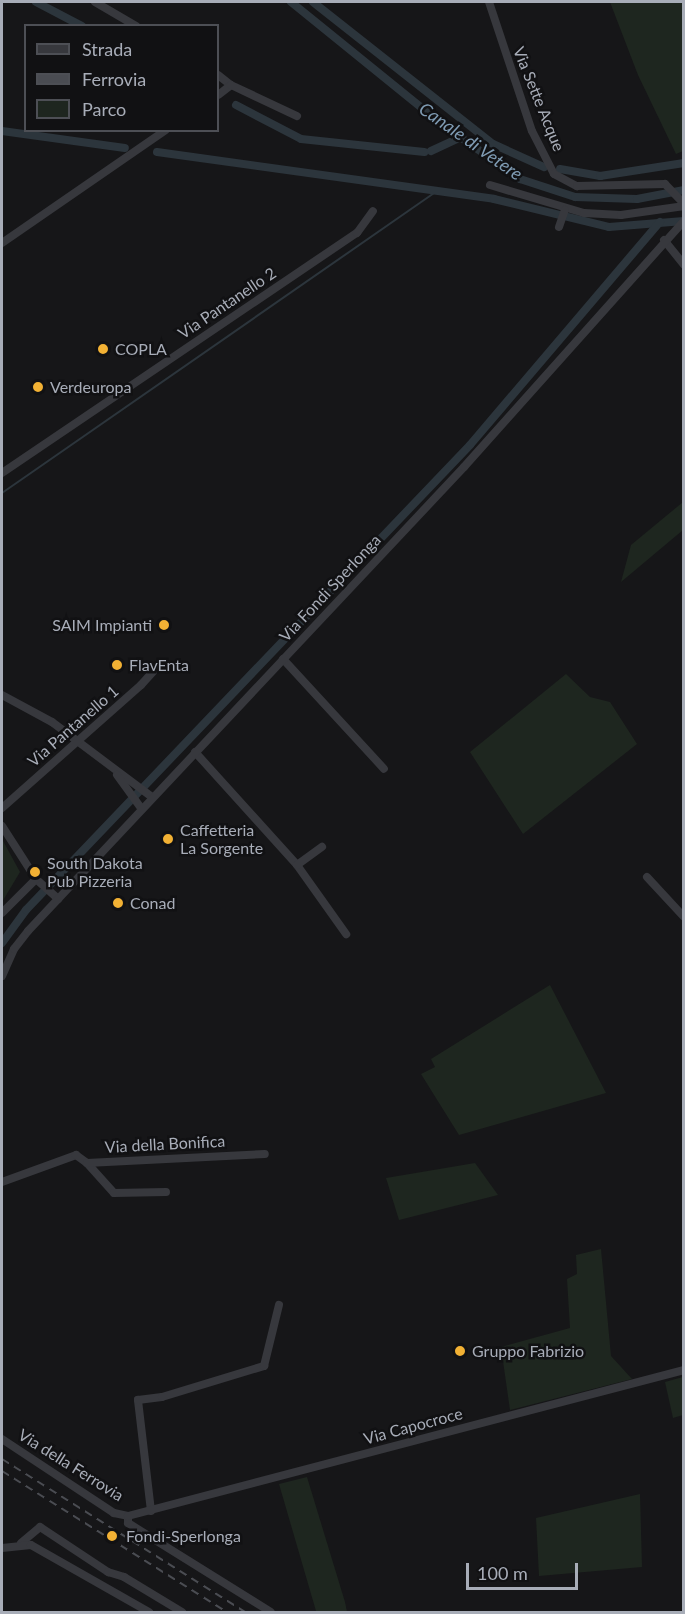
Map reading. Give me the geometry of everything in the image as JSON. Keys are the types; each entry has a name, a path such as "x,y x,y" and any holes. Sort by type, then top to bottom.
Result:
{"street":[{"path":"95,2 133,24"},
{"name":"Via Sette Acque","path":"489,2 532,131 554,174 577,186 669,186 682,204"},
{"path":"219,76 231,85 297,116"},
{"path":"219,93 231,85"},
{"path":"2,243 163,132"},
{"path":"490,185 564,211 621,215 682,204"},
{"name":"Via Pantanello 2","path":"2,473 357,233 373,211"},
{"path":"560,225 564,211"},
{"name":"Via Fondi Sperlonga","path":"2,976 14,949 55,896 141,808 149,794 195,752 464,467 680,224"},
{"path":"664,240 684,265"},
{"path":"283,659 384,769"},
{"name":"Via Pantanello 1","path":"2,808 79,741 161,663"},
{"path":"2,695 79,741 114,770 149,794"},
{"path":"195,752 297,865 346,934"},
{"path":"114,770 141,808"},
{"path":"2,826 38,881 55,896"},
{"path":"297,865 322,847"},
{"path":"647,877 684,917"},
{"path":"2,913 38,881"},
{"name":"Via della Bonifica","path":"2,1182 76,1155 87,1163 265,1154"},
{"path":"87,1163 114,1193 165,1192"},
{"path":"151,1511 138,1400 162,1397 264,1366 279,1305"},
{"name":"Via Capocroce","path":"128,1516 684,1370"},
{"name":"Via della Ferrovia","path":"2,1438 114,1513 128,1516 128,1523 271,1612"},
{"path":"2,1548 21,1543 40,1527 111,1573 124,1577 182,1612"},
{"path":"21,1543 70,1564 149,1612"},
{"path":"70,1564 77,1552"},
{"path":"105,1585 111,1573"}],"green space":[{"path":"610,2 683,2 683,151 676,154 638,75"},
{"path":"683,502 683,530 621,582 631,545"},
{"path":"566,674 590,697 610,702 637,744 523,834 470,752"},
{"path":"2,839 20,872 2,902"},
{"path":"550,985 606,1093 459,1135 421,1074 435,1067 431,1059"},
{"path":"475,1163 498,1195 399,1220 386,1178"},
{"path":"601,1249 611,1356 632,1379 510,1410 501,1347 570,1328 567,1279 577,1274 576,1255"},
{"path":"683,1377 683,1415 673,1418 665,1382"},
{"path":"307,1477 347,1612 316,1611 279,1484"},
{"path":"640,1494 642,1567 539,1576 536,1518"}],"waterway":[{"path":"36,2 78,24"},
{"name":"Canale di Vetere","path":"291,2 443,125 520,179 575,197 637,199 684,190"},
{"path":"313,2 493,144 544,167"},
{"path":"236,105 301,139 424,152"},
{"path":"2,131 125,148"},
{"path":"431,151 461,137"},
{"path":"157,152 494,199 609,227 684,221"},
{"path":"560,169 600,176 684,163"},
{"path":"2,493 437,191"},
{"path":"2,943 26,910 470,445 660,222"}],"railway":[{"path":"2,1459 245,1612"},
{"path":"2,1471 227,1612"}],"place":[{"name":"COPLA","path":"103,349"},
{"name":"Verdeuropa","path":"38,387"},
{"name":"SAIM Impianti","path":"164,625"},
{"name":"FlavEnta","path":"117,665"},
{"name":"Caffetteria La Sorgente","path":"168,839"},
{"name":"South Dakota Pub Pizzeria","path":"35,872"},
{"name":"Conad","path":"118,903"},
{"name":"Gruppo Fabrizio","path":"460,1351"},
{"name":"Fondi-Sperlonga","path":"112,1536"}]}
